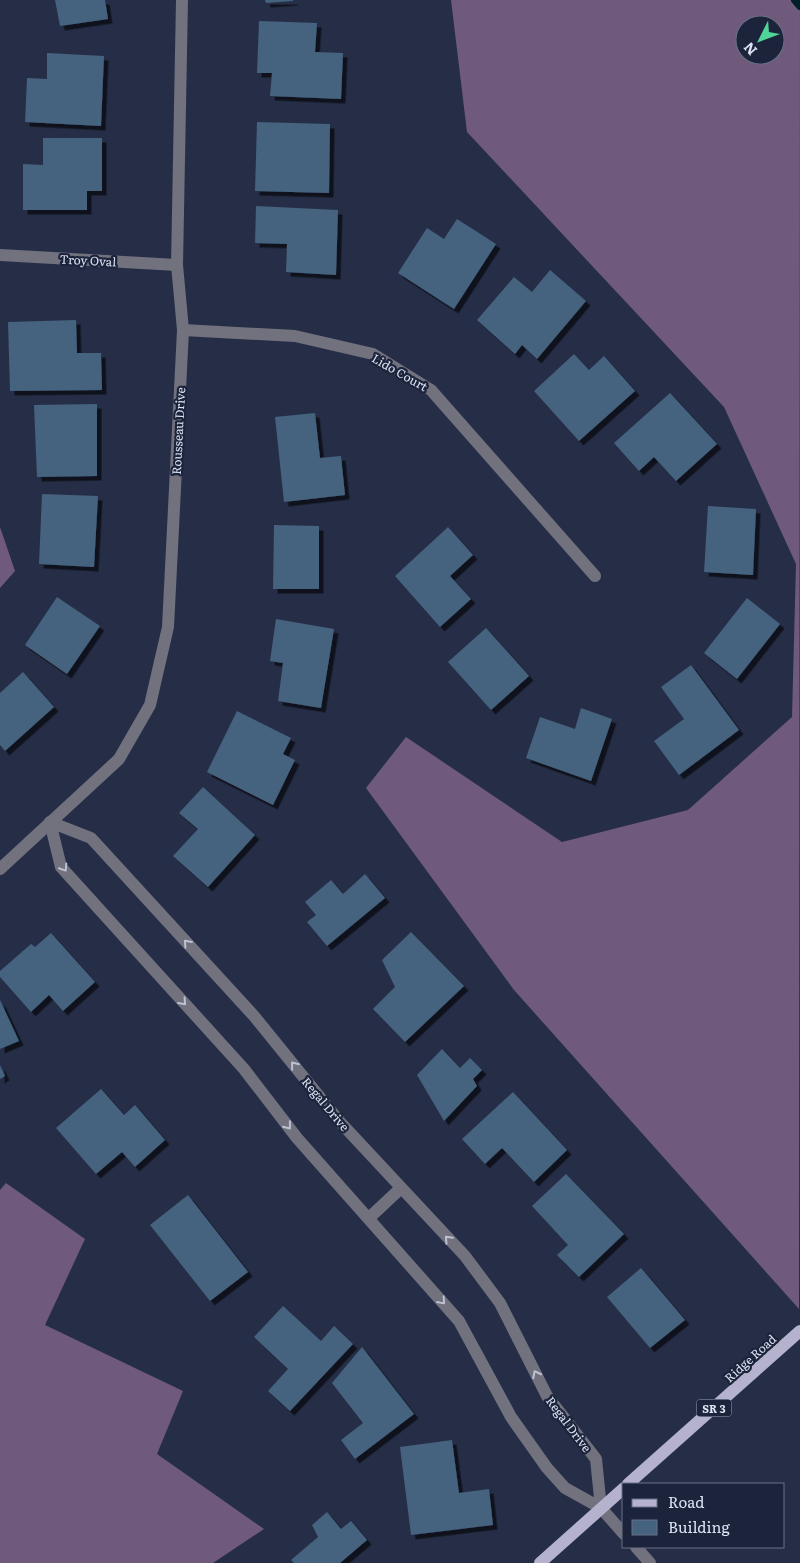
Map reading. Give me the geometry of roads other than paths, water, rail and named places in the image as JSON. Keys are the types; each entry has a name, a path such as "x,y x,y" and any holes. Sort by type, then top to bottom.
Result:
{"main road":[{"name":"Ridge Road","path":"629,1483 800,1331"},
{"path":"540,1563 622,1490"}],"street":[{"name":"Rousseau Drive","path":"0,869 119,759 150,705 168,627 183,330 177,264 182,0"},
{"name":"Troy Oval","path":"0,255 177,264"},
{"name":"Lido Court","path":"183,330 294,336 373,354 431,390 595,576"},
{"name":"Regal Drive","path":"50,822 91,838 254,1016 340,1122 464,1256 500,1303 547,1396 596,1458 600,1508"},
{"path":"50,822 61,866 244,1069 297,1138 459,1321 511,1417 547,1468 566,1488 600,1508 622,1532"},
{"path":"369,1218 401,1188"},
{"path":"637,1548 650,1563"}],"waterway":[{"path":"795,0 800,6"}]}
